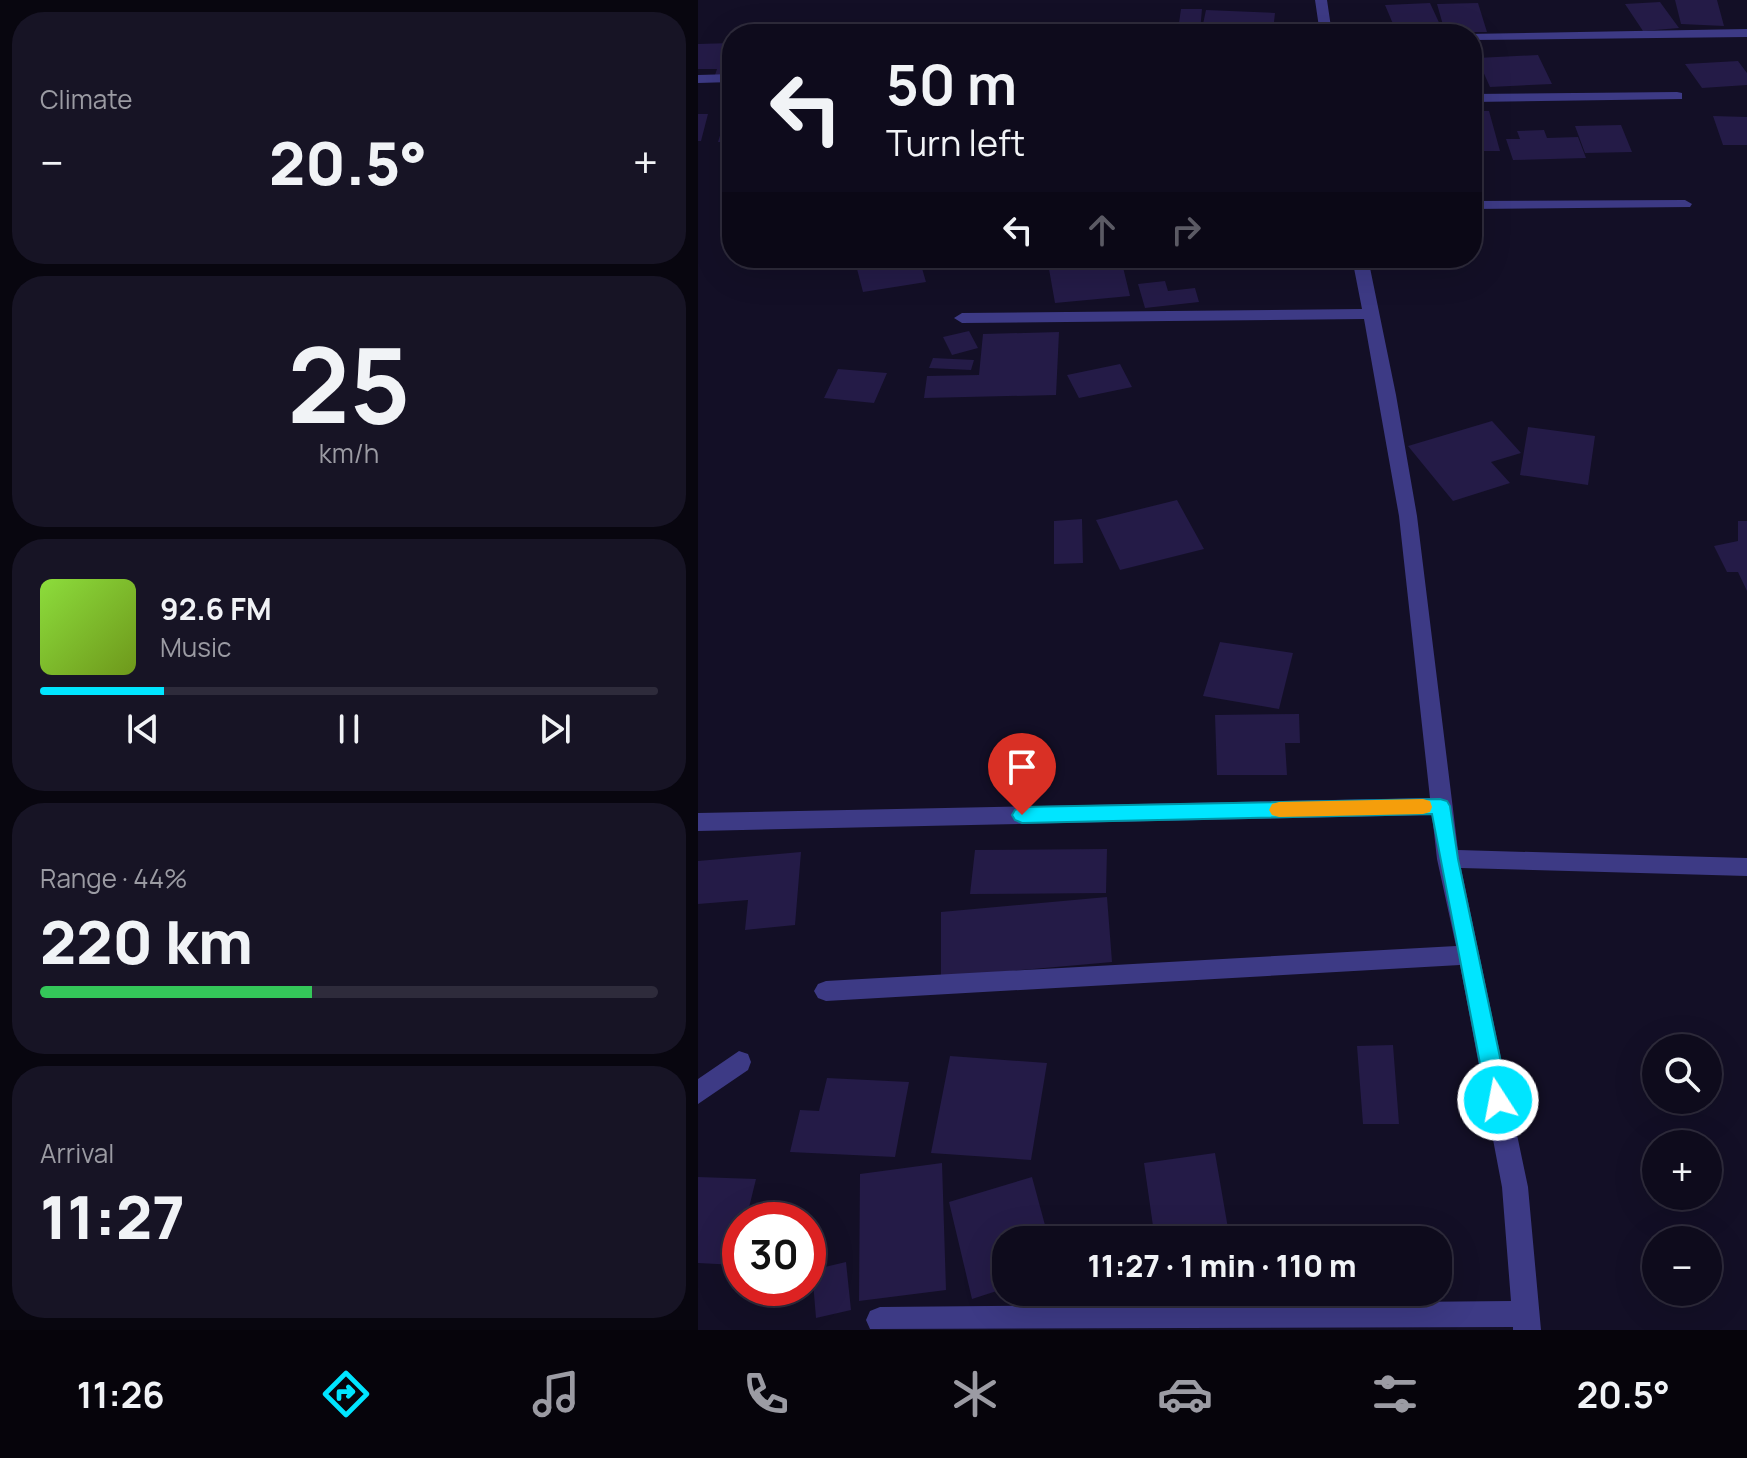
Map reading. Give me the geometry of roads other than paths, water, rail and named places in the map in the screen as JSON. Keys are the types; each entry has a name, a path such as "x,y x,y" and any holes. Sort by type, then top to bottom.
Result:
{"street":[{"path":"1321,0 1325,24"},
{"path":"1482,36 1747,33"},
{"path":"698,79 722,78"},
{"path":"1482,98 1677,96"},
{"path":"1482,205 1685,204"},
{"path":"880,1320 1526,1322 1515,1187 1448,859 1414,563 1362,268"},
{"path":"962,318 1372,314"},
{"path":"698,822 1440,806"},
{"path":"1448,859 1747,867"},
{"path":"826,991 1470,955"},
{"path":"698,1093 739,1062"}]}
